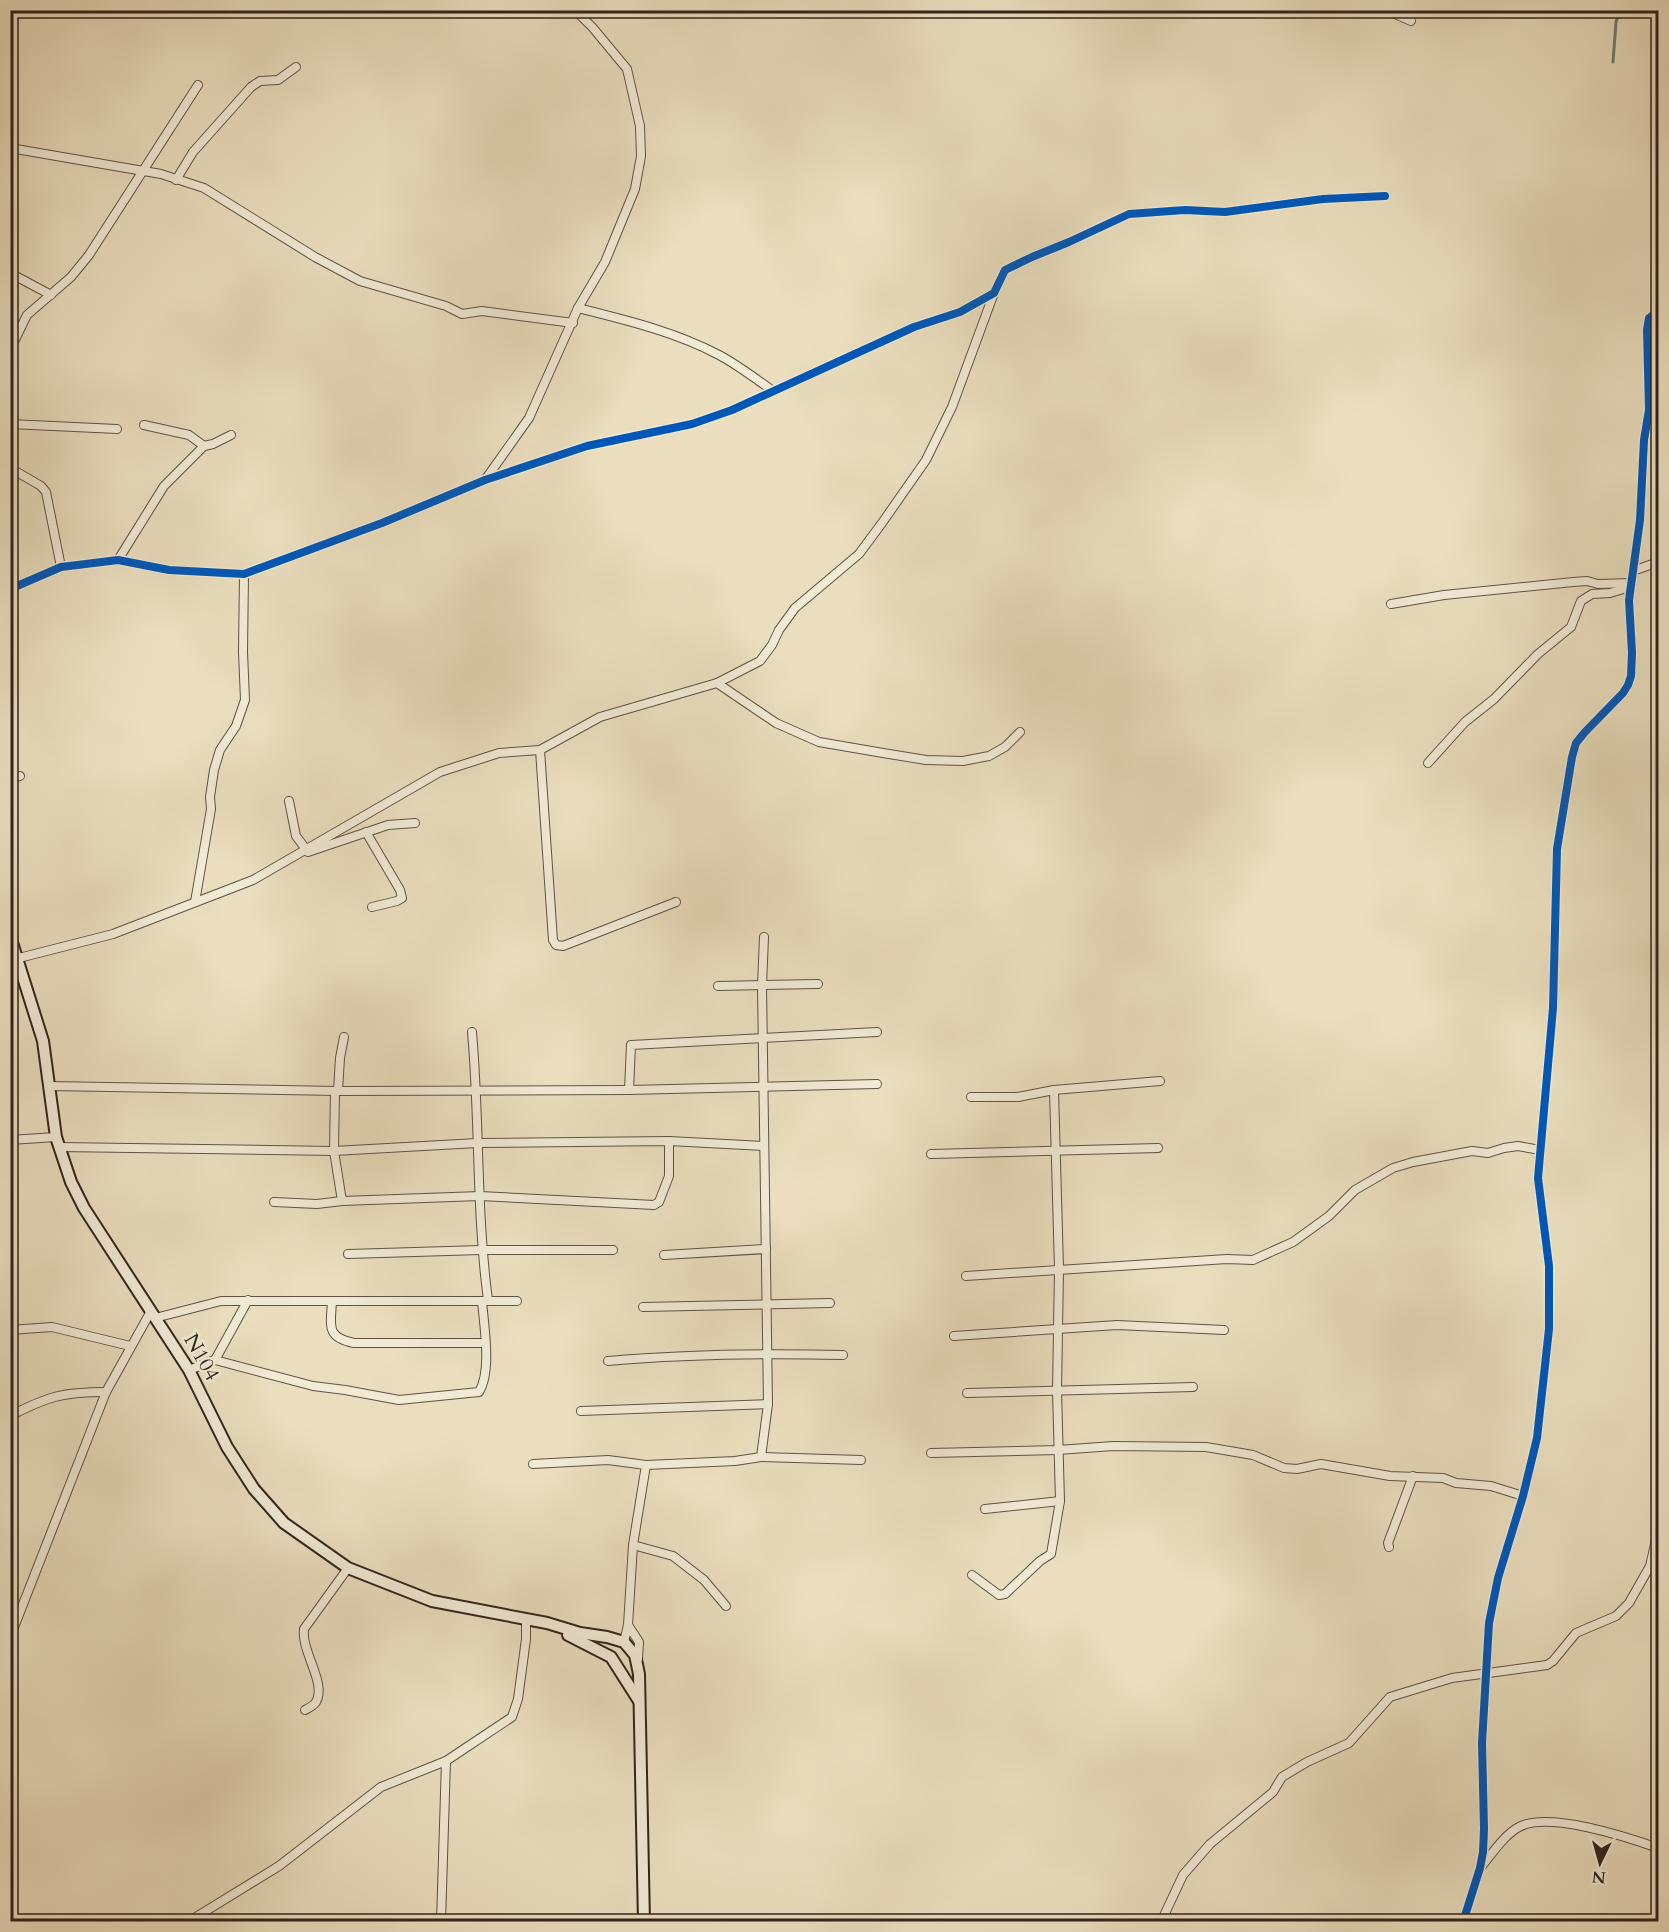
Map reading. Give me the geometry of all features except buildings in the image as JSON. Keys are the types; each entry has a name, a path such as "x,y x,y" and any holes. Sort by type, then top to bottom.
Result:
{"street":[{"path":"485,480 529,418 578,308 605,262 635,189 640,156 640,126 627,69 575,10"},
{"path":"1386,10 1411,21"},
{"path":"176,180 193,152 251,87 260,81 278,80 296,67"},
{"path":"10,350 27,315 71,277 89,255 198,85"},
{"path":"10,148 161,174 204,189 315,257 360,281 446,306 462,314 482,312 573,323"},
{"path":"19,958 113,934 253,880 440,772 499,753 540,750 600,717 717,683 760,661 795,608 859,554 926,460 952,407 994,293 1005,270 1129,214 1185,210 1225,212 1323,199 1385,196"},
{"path":"10,273 51,294"},
{"path":"10,589 61,567 118,560 169,570 243,574 382,523 485,480 587,446 692,424 732,410 914,327 960,312 994,293"},
{"path":"578,308 694,343 720,355 773,391"},
{"path":"1463,1922 1480,1868 1484,1829 1482,1743 1488,1623 1495,1589 1523,1496 1537,1438 1550,1329 1549,1266 1538,1178 1553,1008 1557,849 1576,743 1629,686 1632,653 1631,585 1640,520 1644,440 1649,410 1649,318 1654,314 1659,315"},
{"path":"1648,379 1659,378"},
{"path":"10,424 117,429"},
{"path":"144,424 189,435 204,446"},
{"path":"118,560 164,486 204,446 231,435"},
{"path":"10,468 41,486 46,492 61,567"},
{"path":"1633,571 1659,562"},
{"path":"195,902 211,809 210,797 214,770 220,750 236,726 245,700 243,574"},
{"path":"1391,604 1444,595 1573,582 1631,585"},
{"path":"1428,763 1465,722 1494,699 1538,654 1571,627 1581,601 1592,594 1610,594 1631,585"},
{"path":"717,683 776,723 819,742 926,760 963,761 989,756 1005,747 1020,732"},
{"path":"540,750 553,940 556,945 563,946 676,902"},
{"path":"10,779 20,776"},
{"path":"289,801 296,836 305,850 312,852 366,832 400,823 415,823"},
{"path":"366,832 400,890 402,898 372,907"},
{"name":"N104","path":"10,936 19,958 43,1041 58,1142 71,1182 84,1208 189,1370 227,1447 254,1489 284,1523 348,1568 432,1601 547,1623 580,1633 624,1642"},
{"path":"761,1457 768,1404 762,986 764,937"},
{"path":"718,986 818,984"},
{"path":"189,1370 215,1360 313,1386 399,1400 479,1392 484,1384 485,1300 481,1250 477,1091 472,1032"},
{"path":"629,1090 631,1045 877,1032"},
{"path":"342,1201 334,1151 337,1091 344,1037"},
{"path":"971,1097 1018,1097 1054,1090 1160,1081"},
{"path":"49,1086 477,1091 877,1084"},
{"path":"972,1575 999,1595 1005,1594 1040,1561 1051,1554 1060,1501 1057,1391 1059,1269 1054,1090"},
{"path":"10,1140 334,1151 477,1143 669,1141 764,1146"},
{"path":"274,1202 317,1204 480,1196 654,1205 659,1202 669,1176 669,1141"},
{"path":"966,1276 1227,1259 1253,1260 1300,1238 1342,1205 1355,1190 1394,1168 1413,1162 1472,1151 1488,1153 1518,1146 1540,1150"},
{"path":"931,1154 1158,1148"},
{"path":"664,1255 766,1249"},
{"path":"348,1254 481,1250 613,1250"},
{"path":"215,1360 248,1300"},
{"path":"11,1636 106,1392 130,1346 153,1315 221,1301 517,1301"},
{"path":"332,1301 331,1324 334,1335 340,1340 485,1343"},
{"path":"644,1307 830,1304"},
{"path":"954,1336 1117,1325 1224,1330"},
{"path":"10,1330 52,1327 130,1346"},
{"path":"608,1361 684,1355 766,1353 843,1355"},
{"path":"967,1393 1193,1387"},
{"path":"10,1416 53,1396 72,1392 106,1392"},
{"path":"581,1411 768,1404"},
{"path":"931,1453 1058,1450 1113,1446 1206,1447 1253,1455 1284,1468 1297,1469 1321,1464 1390,1476 1443,1478 1456,1484 1491,1486 1523,1496"},
{"path":"533,1464 608,1460 646,1465 735,1461 761,1457 861,1460"},
{"path":"638,1666 632,1649 624,1642 633,1545 646,1465"},
{"path":"1389,1547 1388,1543 1413,1476"},
{"path":"985,1509 1060,1501"},
{"path":"1161,1922 1173,1894 1192,1863 1210,1844 1273,1792 1282,1777 1307,1762 1349,1743 1390,1697 1434,1682 1547,1665 1576,1634 1616,1616 1629,1603 1650,1566 1659,1531"},
{"path":"633,1545 673,1556 704,1580 726,1606"},
{"path":"305,1710 316,1703 318,1681 302,1640 304,1629 348,1568"},
{"path":"188,1922 279,1866 381,1787 446,1761 512,1718 518,1699 526,1639 526,1619"},
{"name":"N104","path":"547,1623 611,1657 640,1703"},
{"path":"627,1625 639,1642 644,1922"},
{"path":"441,1922 446,1761"},
{"path":"1480,1868 1518,1827 1530,1822 1547,1821 1568,1824 1659,1848"}],"waterway":[{"path":"1613,62 1616,22 1620,10"}],"cycle path":[{"path":"10,589 61,567 118,560 169,570 244,574 382,523 485,480 587,446 692,424 732,410 914,327 960,312 994,293 1005,270 1129,214 1185,210 1225,212 1323,199 1385,196"},
{"path":"1463,1922 1483,1852 1482,1743 1489,1623 1498,1578 1523,1496 1537,1438 1549,1329 1549,1266 1538,1178 1553,1008 1557,849 1576,743 1623,693 1631,676 1629,600 1640,520 1644,440 1649,410 1647,330 1649,318 1654,314 1658,315"}]}
